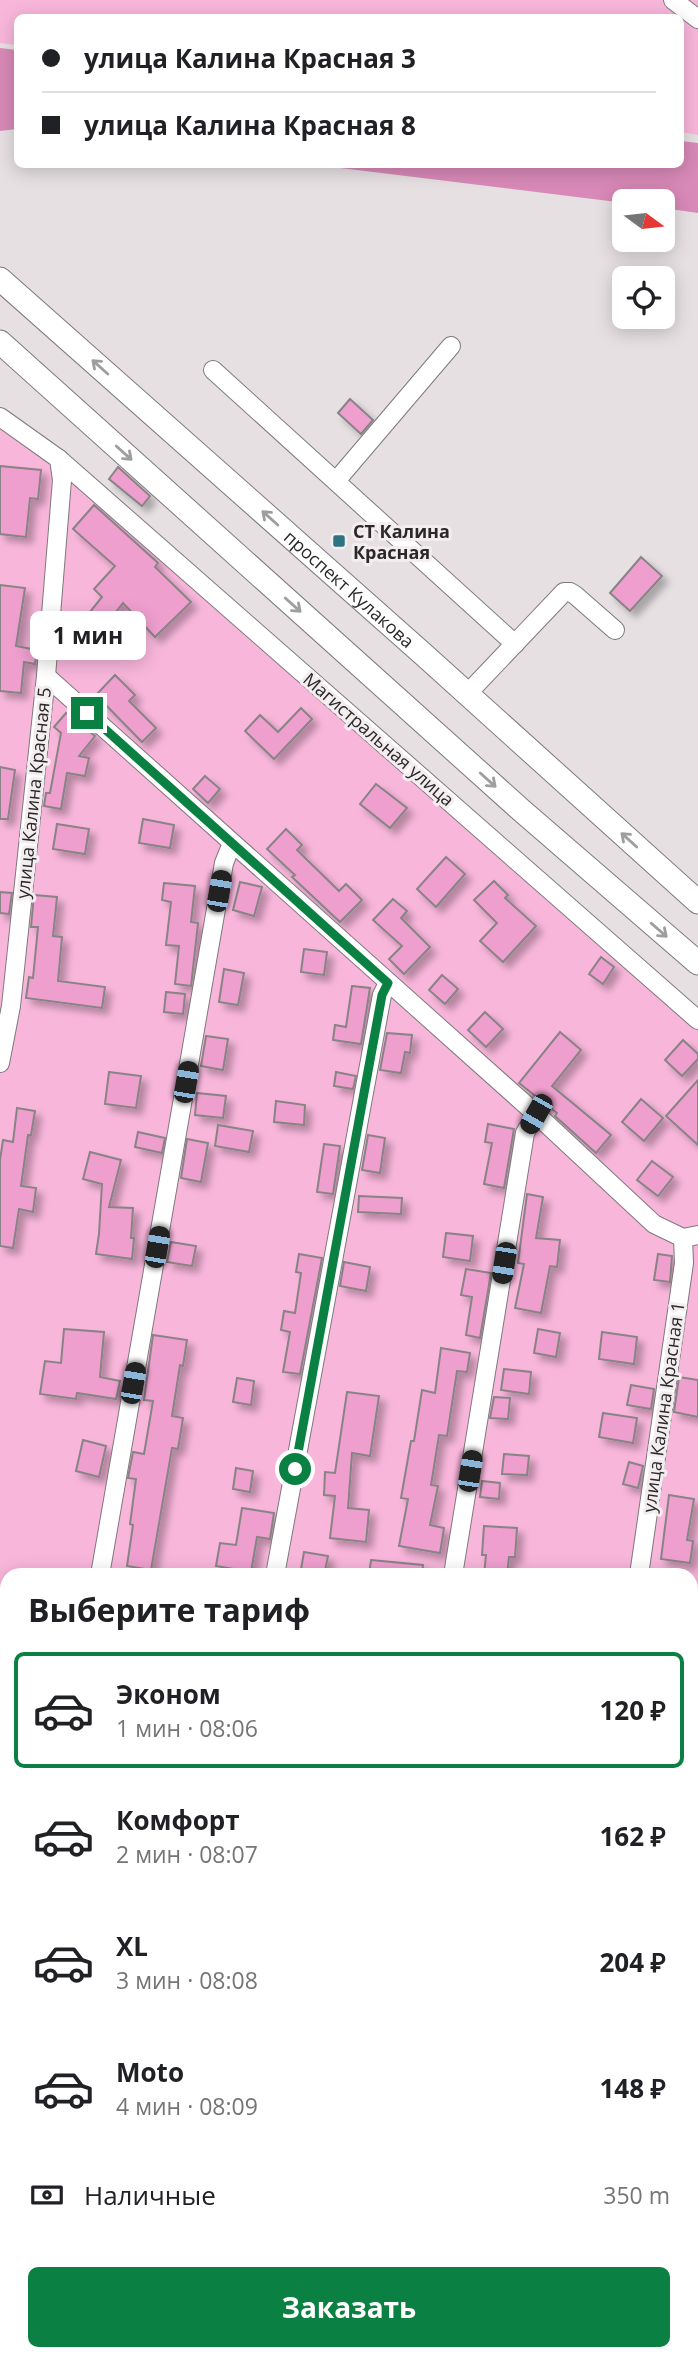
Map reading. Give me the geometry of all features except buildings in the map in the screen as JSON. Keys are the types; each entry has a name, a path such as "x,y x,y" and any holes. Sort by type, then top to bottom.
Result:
{"main road":[{"name":"проспект Кулакова","path":"0,279 698,902"},
{"path":"0,342 521,810 698,963"}],"street":[{"path":"673,0 698,19"},
{"path":"336,481 451,346"},
{"path":"212,370 516,643"},
{"name":"Магистральная улица","path":"0,417 79,473 698,1020"},
{"name":"улица Калина Красная 5","path":"0,1063 11,1006 46,676 62,480 60,459"},
{"path":"468,694 564,592 575,595 615,630"},
{"path":"46,676 536,1114 654,1224 691,1236"},
{"path":"101,1568 224,863 232,843"},
{"path":"276,1568 382,995 388,983"},
{"path":"454,1568 525,1133 536,1114"},
{"name":"улица Калина Красная 1","path":"640,1568 684,1263 691,1236"}],"shaded area":[{"path":"0,0 698,0 698,135 684,133 684,14 14,14 14,45 0,43"},
{"path":"0,48 14,50 14,129 0,131"},
{"path":"684,141 698,143 698,213 676,210 676,189 612,189 612,201 340,168 684,168"},
{"path":"0,412 698,1010 698,1568 0,1568"}],"place":[{"name":"СТ Калина Красная","path":"339,541"}],"route":[{"path":"87,713 388,983 382,995 295,1469"}]}
